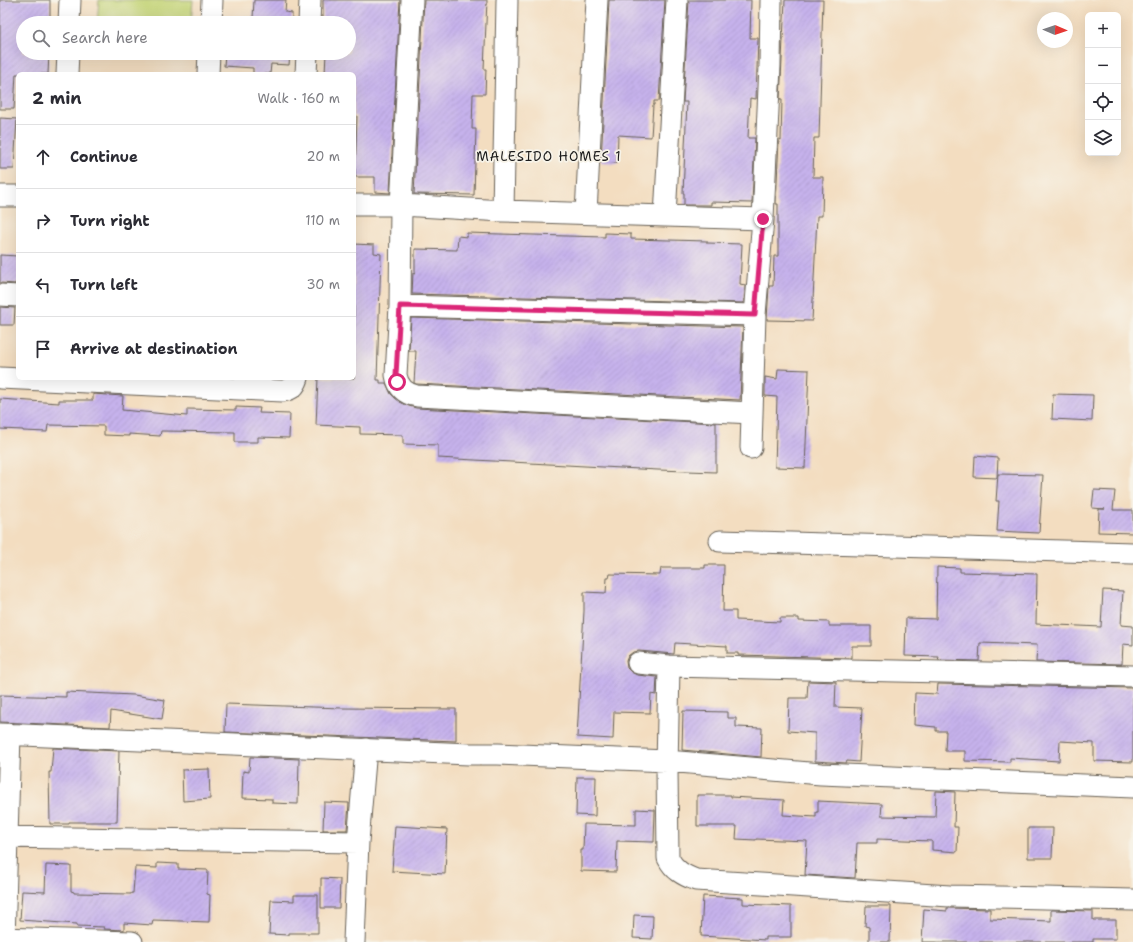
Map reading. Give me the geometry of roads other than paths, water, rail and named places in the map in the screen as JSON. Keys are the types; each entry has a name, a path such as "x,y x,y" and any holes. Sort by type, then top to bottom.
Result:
{"street":[{"path":"69,16 70,0"},
{"path":"211,16 212,0"},
{"path":"309,16 310,0"},
{"path":"412,0 401,205 400,306 396,375 397,382 402,390 410,395 570,405 752,413"},
{"path":"503,211 507,0"},
{"path":"586,212 597,0"},
{"path":"665,216 677,0"},
{"path":"751,448 755,315 763,219 770,66 771,0"},
{"path":"67,72 68,60"},
{"path":"208,72 209,60"},
{"path":"306,72 307,60"},
{"path":"0,196 16,196"},
{"path":"356,205 401,205 503,211 586,212 763,219"},
{"path":"0,295 16,296"},
{"path":"400,306 755,315"},
{"path":"0,378 16,379"},
{"path":"44,380 283,391 292,389 296,385 297,380"},
{"path":"720,541 1133,553"},
{"path":"638,662 669,666 1133,676"},
{"path":"669,666 667,761 668,858 672,866 679,872 696,880 950,896 1133,900"},
{"path":"132,942 3,939 5,734 667,761 821,774 1133,787"},
{"path":"354,942 358,842 366,749"},
{"path":"4,837 358,842"}],"district":[{"name":"MALESIDO HOMES 1","path":"549,156"}]}
